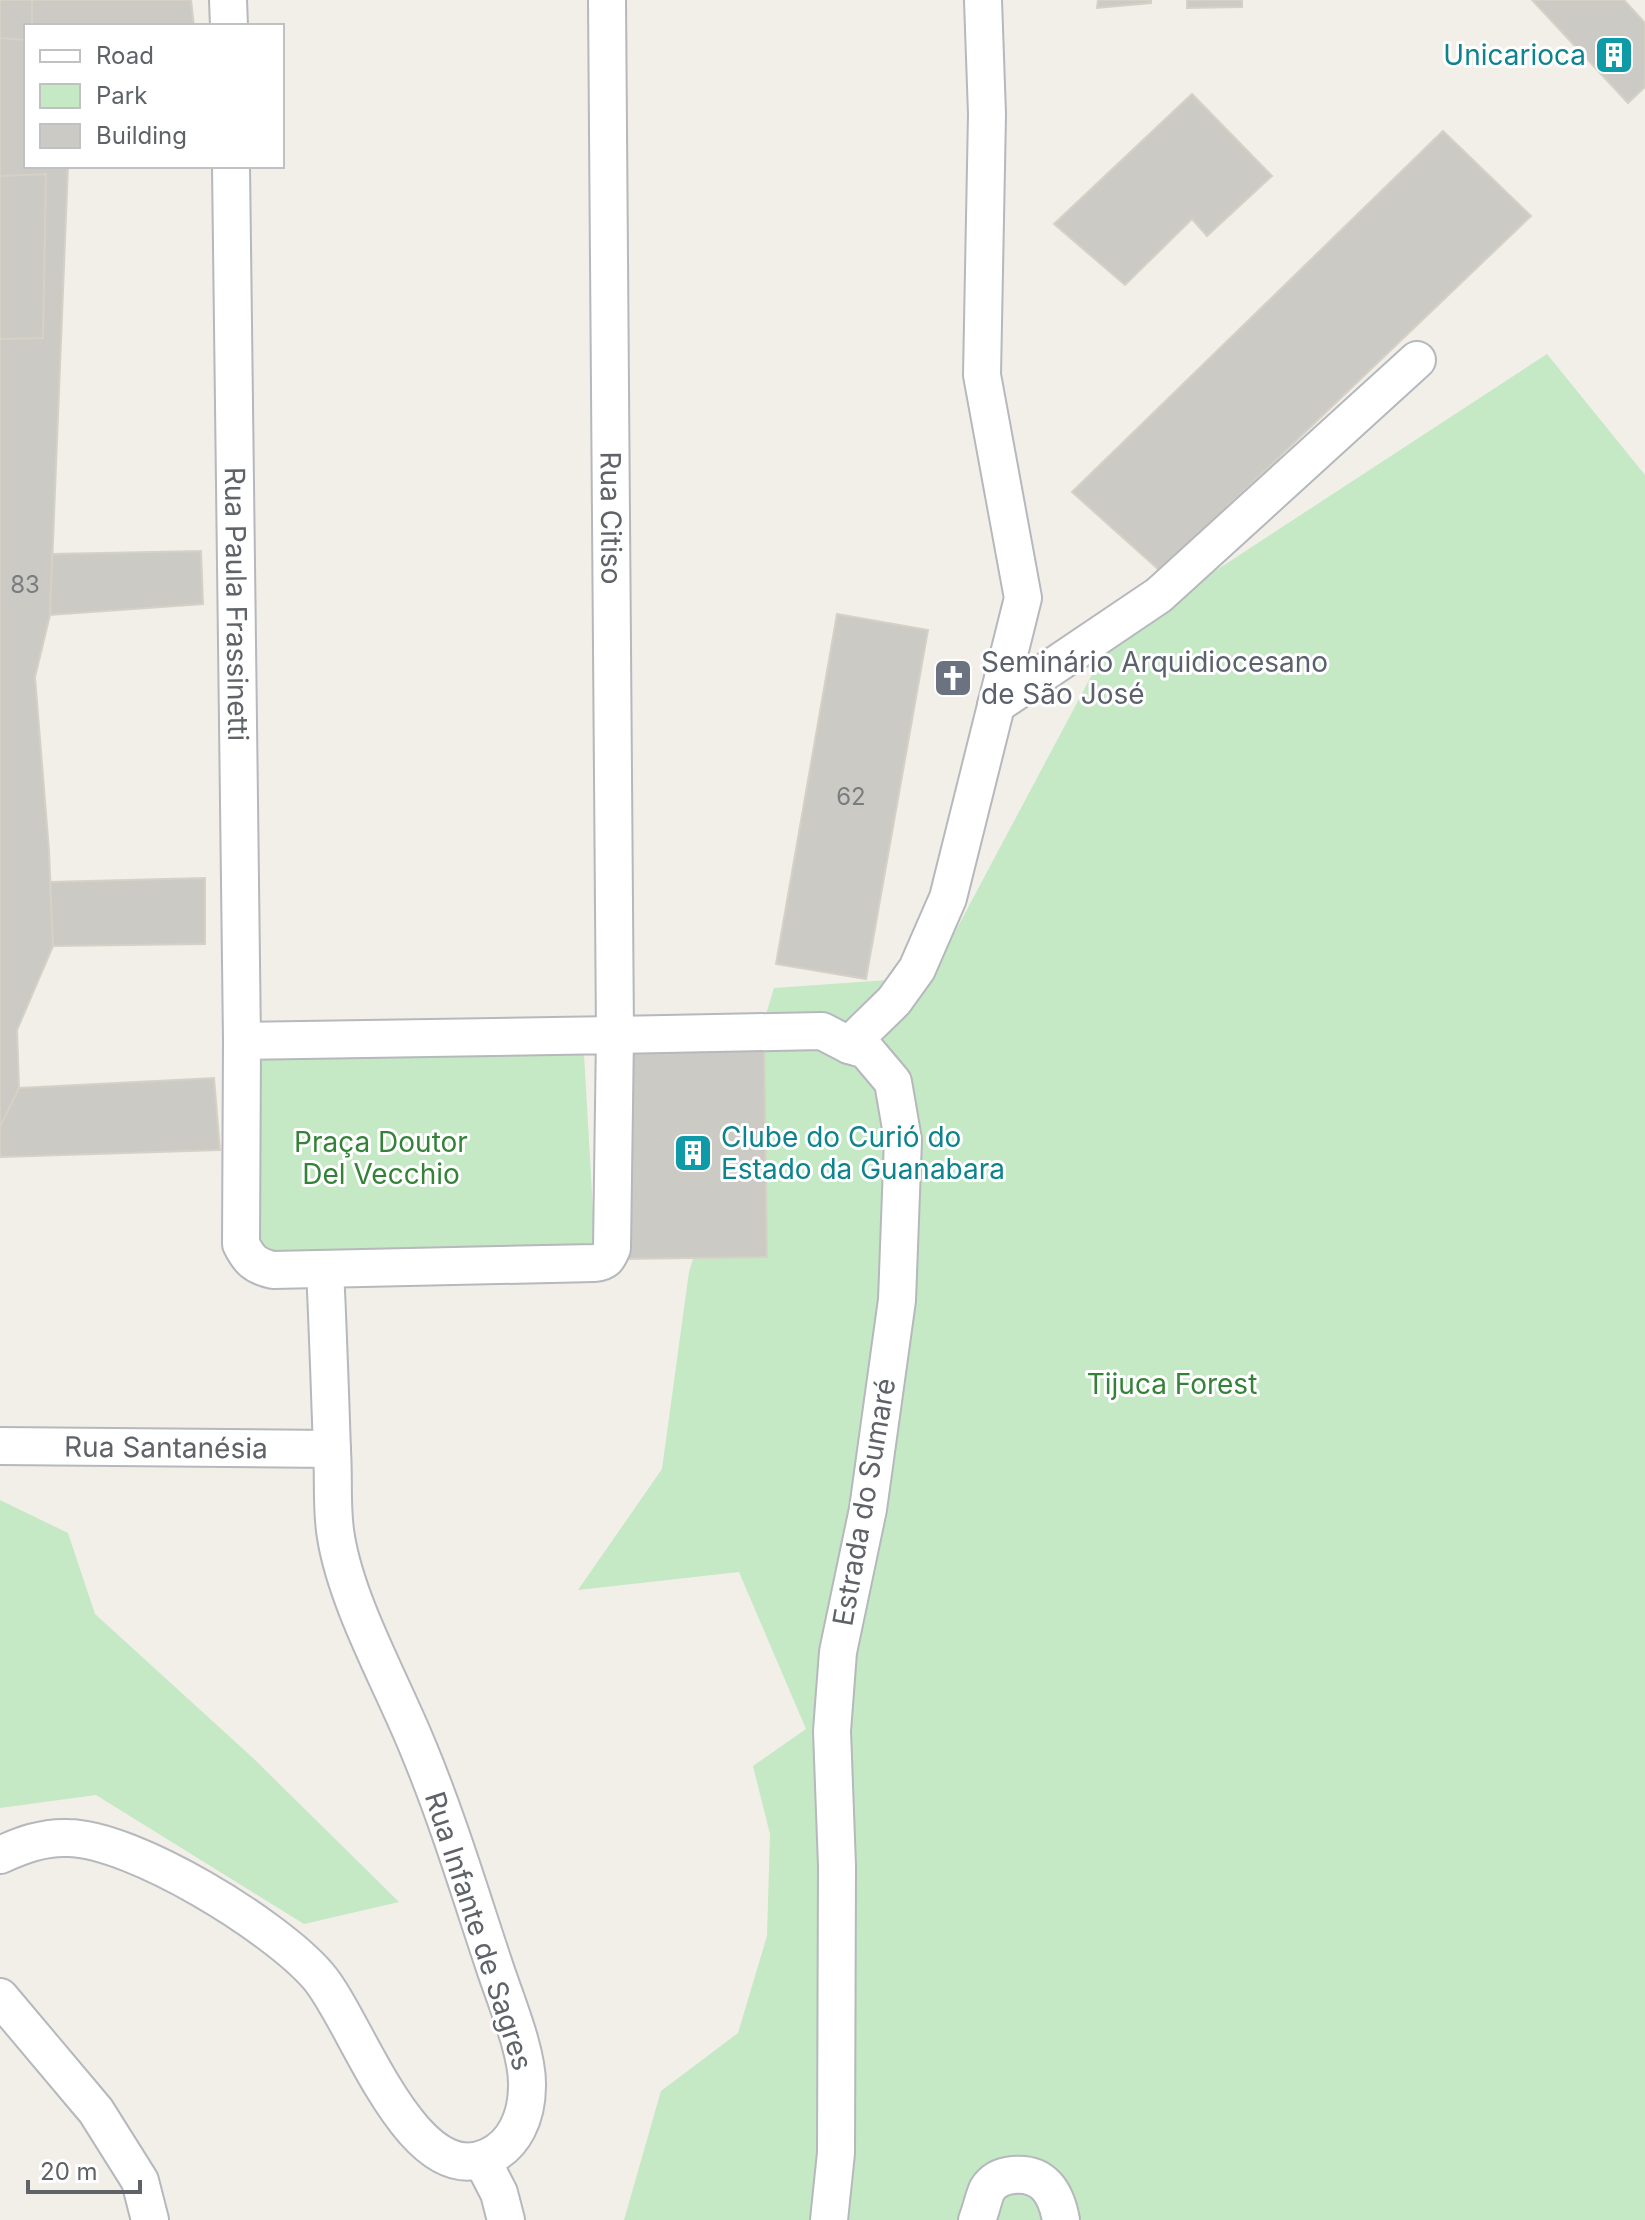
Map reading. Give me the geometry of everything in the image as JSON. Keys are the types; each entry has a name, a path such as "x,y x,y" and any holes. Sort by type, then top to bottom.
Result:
{"street":[{"path":"228,0 229,24"},
{"name":"Rua Citiso","path":"607,0 615,1035"},
{"path":"849,1045 894,1001 917,969 948,898 1023,598 982,375 987,114 983,0"},
{"name":"Rua Paula Frassinetti","path":"231,168 242,1041"},
{"path":"996,705 1159,595 1417,360"},
{"name":"Estrada do Sumaré","path":"615,1035 822,1031 866,1050 893,1082 903,1140 897,1300 868,1509 838,1652 832,1731 837,1866 836,2153 829,2220"},
{"path":"615,1035 612,1248 608,1258 594,1263 273,1270 257,1267 248,1258 241,1244 242,1041 615,1035"},
{"name":"Rua Infante de Sagres","path":"325,1270 336,1537 352,1593 420,1752 491,1958 528,2085 516,2135 503,2150 482,2160"},
{"name":"Rua Santanésia","path":"0,1446 332,1449"},
{"path":"0,1855 30,1842 68,1838 111,1844 182,1878 257,1922 318,1976 405,2121 435,2151 459,2163 482,2160 499,2193 506,2220"},
{"path":"0,1997 96,2111 140,2181 150,2220"},
{"path":"977,2220 988,2189 1001,2177 1026,2174 1045,2183 1057,2199 1061,2220"}],"green space":[{"name":"Tijuca Forest","path":"1547,354 1645,475 1645,2220 624,2220 661,2091 738,2033 767,1936 770,1834 753,1766 806,1729 739,1572 578,1590 662,1469 689,1272 774,988 931,977 1111,639"},
{"name":"Praça Doutor Del Vecchio","path":"584,1054 595,1245 258,1259 254,1059"},
{"path":"0,1500 68,1533 95,1614 253,1758 399,1902 304,1924 96,1795 0,1808"}],"building":[{"path":"0,0 191,0 194,24 24,24 24,168 68,168 50,615 35,677 53,946 17,1030 19,1088 0,1127"},
{"path":"0,0 32,0 32,24 24,24 24,40 0,38"},
{"path":"1098,0 1151,0 1151,3 1097,8"},
{"path":"1187,0 1242,0 1242,7 1187,8"},
{"name":"Unicarioca","path":"1532,0 1624,0 1645,23 1645,87 1628,103"},
{"path":"1192,94 1272,176 1207,236 1192,219 1125,285 1054,224"},
{"path":"1443,131 1531,216 1160,571 1072,492"},
{"path":"46,174 43,338 0,339 0,176"},
{"path":"201,551 203,604 50,615 52,554"},
{"name":"Seminário Arquidiocesano de São José","path":"837,614 928,630 866,979 776,964"},
{"path":"205,878 205,944 53,946 50,882"},
{"name":"Clube do Curió do Estado da Guanabara","path":"764,1039 767,1257 623,1259 617,1049"},
{"path":"214,1078 220,1150 0,1157 0,1127 19,1088"}],"place":[{"name":"Unicarioca","path":"1614,55"},
{"name":"Seminário Arquidiocesano de São José","path":"953,678"},
{"name":"Clube do Curió do Estado da Guanabara","path":"693,1153"}]}
